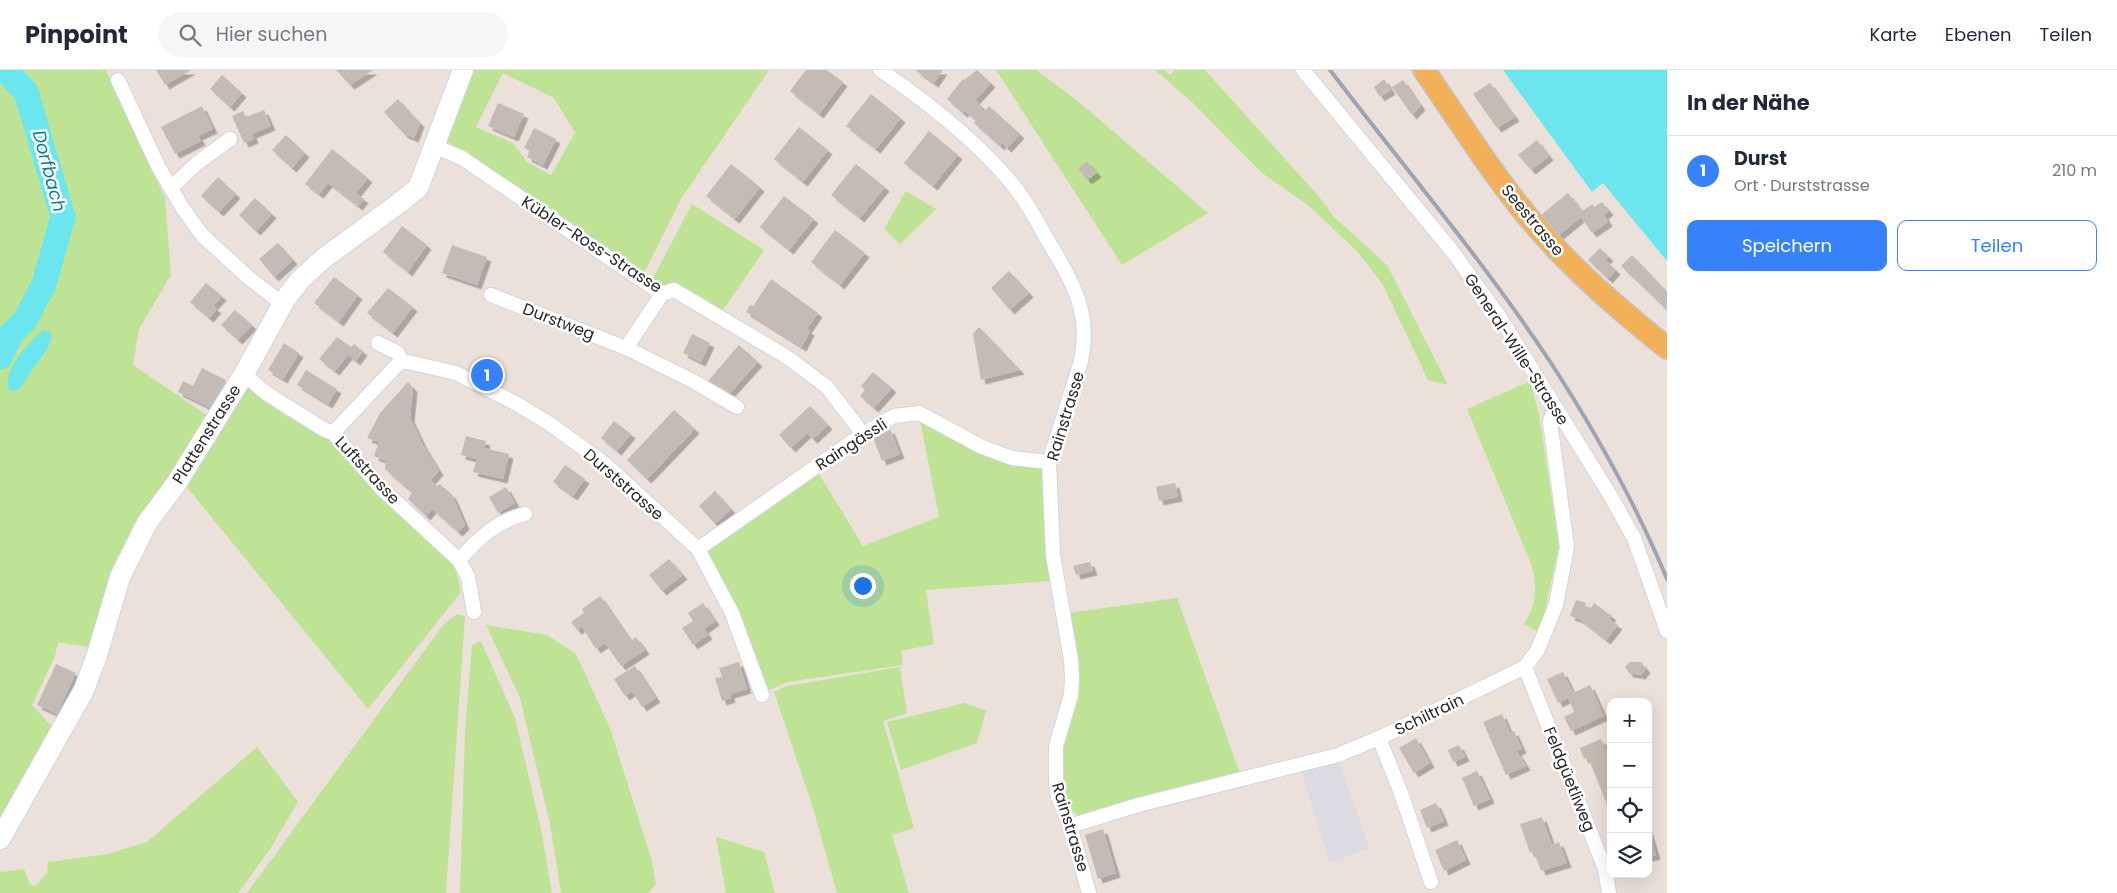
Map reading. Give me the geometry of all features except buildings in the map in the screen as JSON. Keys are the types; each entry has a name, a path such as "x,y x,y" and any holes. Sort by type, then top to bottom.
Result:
{"main road":[{"name":"Seestrasse","path":"1424,70 1486,161 1533,223 1572,267 1667,348"}],"street":[{"name":"Plattenstrasse","path":"0,839 84,690 97,655 120,577 147,523 176,484 244,374 283,304 312,268 418,188 463,70"},
{"name":"Rainstrasse","path":"880,70 930,106 1000,171 1028,206 1077,292 1082,309 1084,345 1081,361 1049,462 1053,555 1071,660 1072,679 1071,695 1056,746 1055,768 1058,798 1070,826 1089,893"},
{"name":"General-Wille-Strasse","path":"1303,70 1452,251 1499,316 1610,495 1634,538 1667,630"},
{"path":"118,80 159,168 202,235 250,279 283,304"},
{"path":"171,188 196,164 230,140"},
{"name":"Kübler-Ross-Strasse","path":"434,146 462,158 662,294 674,290 786,357 827,387 863,434"},
{"path":"626,348 662,294"},
{"name":"Durstweg","path":"491,295 626,348 693,381 737,407"},
{"path":"333,433 401,362 398,353 378,343"},
{"name":"Durststrasse","path":"401,362 418,363 456,373 550,424 605,464 698,549 732,613 762,695"},
{"name":"Luftstrasse","path":"244,374 266,393 323,429 333,433 382,489 459,560"},
{"name":"Schiltrain","path":"1070,826 1138,805 1338,755 1380,738 1525,667 1537,651 1556,605 1567,547 1550,422 1555,407"},
{"name":"Raingässli","path":"698,549 863,434 894,416 919,413 982,447 1012,458 1049,462"},
{"path":"474,612 468,577 459,560 476,542 499,523 510,517 525,514"},
{"name":"Feldgüetliweg","path":"1525,667 1605,869 1609,893"},
{"path":"1380,738 1431,882"}],"shaded area":[{"path":"1339,761 1369,848 1330,863 1301,771"}],"green space":[{"path":"0,70 106,70 165,198 171,275 139,329 133,365 211,418 93,648 58,642 55,656 32,705 55,730 0,825"},
{"path":"473,70 769,70 681,199 644,273 446,141","holes":["503,73 554,98 575,133 551,175 527,162 513,143 476,127"]},
{"path":"996,70 1036,70 1079,102 1208,213 1122,265"},
{"path":"1155,70 1164,70 1170,75 1175,70 1205,70 1321,199 1333,216 1387,265 1448,385 1428,380 1383,285 1358,252 1309,206 1262,173 1194,104"},
{"path":"906,191 936,209 900,244 884,229"},
{"path":"692,204 764,250 723,310 674,283 662,285 653,278"},
{"path":"1530,381 1539,415 1559,546 1540,633 1524,624 1535,596 1532,566 1467,409"},
{"path":"246,387 286,416 334,441 455,567 461,592 368,709 186,486"},
{"path":"920,420 1001,461 1044,466 1051,581 926,590 934,644 901,651 903,665 788,682 769,690 739,613 704,550 819,474 863,546 939,517"},
{"path":"1177,598 1241,776 1081,818 1064,802 1060,767 1078,677 1068,613"},
{"path":"457,614 465,616 446,893 247,893 443,625"},
{"path":"486,625 547,635 576,654 610,728 652,861 656,884 648,893 561,893 550,824 520,698"},
{"path":"481,641 515,718 541,829 552,893 460,893 465,730 472,645"},
{"path":"900,667 907,713 883,721 914,828 892,835 909,893 837,893 812,805 774,692 787,686"},
{"path":"965,703 986,711 977,743 901,770 887,722"},
{"path":"257,747 298,802 270,849 238,893 0,893 0,872 24,869 30,884 35,886 47,873 48,862 108,854 147,842"},
{"path":"716,837 764,852 775,893 726,893"}],"water":[{"path":"1503,70 1667,70 1667,261 1603,183 1592,192"},
{"path":"43,330 48,331 52,335 48,348 18,390 10,391 8,383 12,366"}],"waterway":[{"name":"Dorfbach","path":"0,357 11,334 25,320 44,284 63,217 26,92 5,70"}],"railway":[{"path":"1330,70 1470,249 1549,360 1613,466 1655,550 1667,579"}],"place":[{"name":"Durst","path":"487,375"}]}
